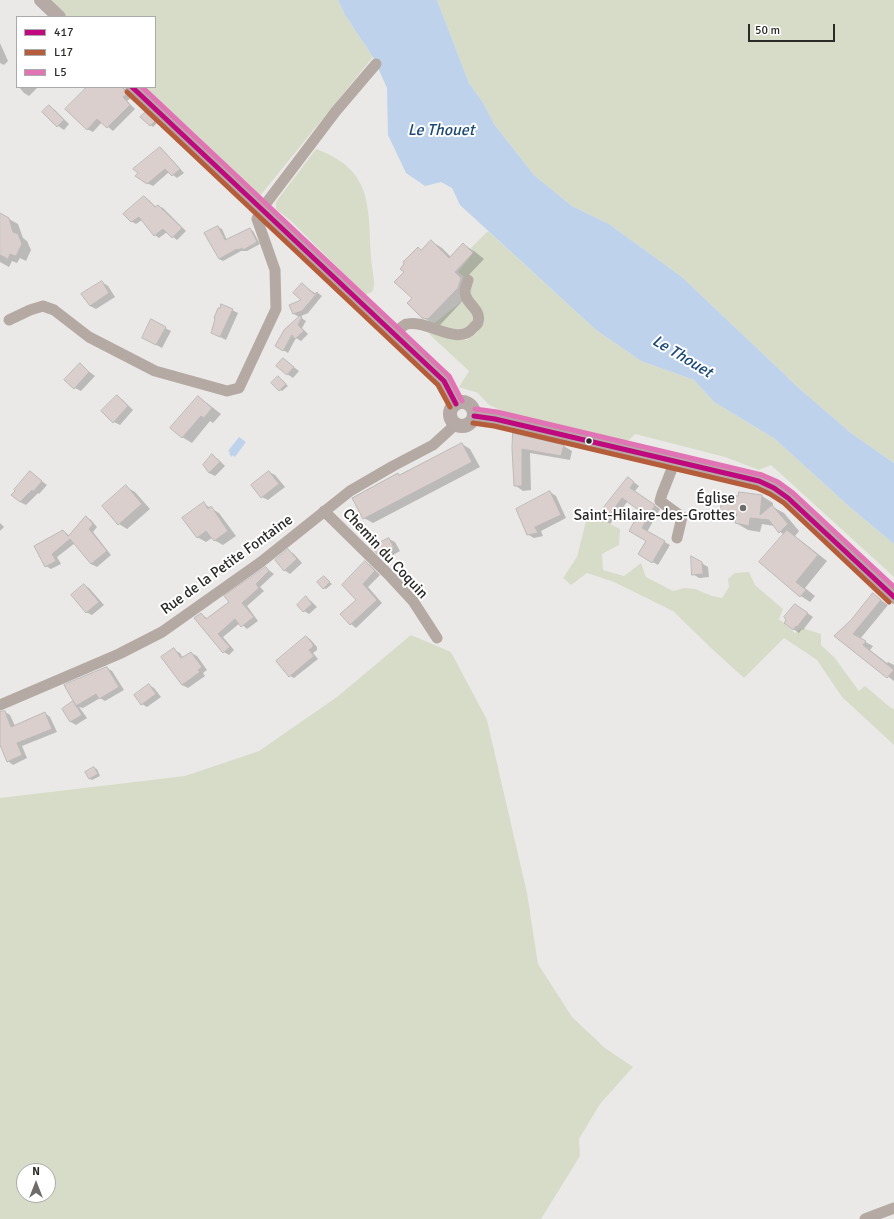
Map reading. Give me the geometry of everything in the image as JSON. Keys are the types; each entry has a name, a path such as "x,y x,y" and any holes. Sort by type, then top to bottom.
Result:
{"main road":[{"path":"41,0 58,16"},
{"path":"133,88 444,381 456,404"},
{"path":"464,402 473,408 474,416 470,423 460,425 456,424 451,418 450,414 451,410 456,404 464,402"},
{"path":"474,416 495,419 517,426 759,481 774,488 788,498 894,597"}],"street":[{"path":"9,320 30,310 43,306 54,310 89,337 155,371 227,391 239,388 276,309 277,293 275,270 256,219 261,210 336,111 376,64"},
{"path":"395,334 405,324 413,323 450,334 462,335 472,331 478,323 478,315 475,308 466,298 465,291 468,280"},
{"name":"Rue de la Petite Fontaine","path":"0,705 120,654 162,632 261,562 350,491 393,466 433,446 456,424"},
{"path":"675,461 660,501 682,517 677,538"},
{"name":"Chemin du Coquin","path":"324,511 388,574 413,601 436,638"},
{"path":"865,1219 894,1208"}],"green space":[{"path":"46,0 338,0 345,15 373,57 259,197 141,88 156,88 156,16 63,16"},
{"path":"437,0 894,0 894,463 851,433 801,390 682,277 609,224 572,206 534,175 494,124 484,104 469,83"},
{"path":"316,149 335,158 348,167 358,179 364,191 369,221 374,285 372,292 365,295 291,221 276,209 276,202"},
{"path":"488,231 596,330 641,361 694,380 714,402 775,439 852,509 894,544 894,577 771,465 759,470 725,457 635,434 628,441 508,413 489,405 478,393 459,387 469,371 429,334 434,331 447,336 466,340 476,334 481,325 460,292 466,279 458,272 474,252 471,248"},
{"path":"462,301 472,311 475,317 473,323 464,332 432,325"},
{"path":"588,513 620,529 619,545 602,554 603,570 624,576 641,563 646,577 673,591 684,588 695,589 712,596 722,598 729,587 728,579 735,573 749,572 755,585 783,609 779,619 795,633 802,628 821,634 821,645 834,657 859,691 865,686 894,709 894,745 842,697 817,660 784,638 744,678 673,611 614,582 587,573 571,585 563,578 577,557"},
{"path":"411,635 451,652 487,720 527,893 538,964 572,1017 605,1048 633,1067 600,1104 579,1139 580,1156 541,1219 0,1219 0,798 185,776 259,751 337,697"}],"water":[{"name":"Le Thouet","path":"338,0 437,0 469,83 484,104 494,124 534,175 572,206 609,224 682,277 801,390 851,433 894,463 894,544 852,509 775,439 714,402 694,380 641,361 596,330 460,205 452,188 441,182 425,186 406,173 388,135 387,88 373,57 345,15"},
{"path":"239,437 246,442 235,457 233,455 232,457 228,451"}],"building":[{"path":"86,88 123,88 127,94 123,97 130,105 107,128 97,119 87,130 65,109"},
{"path":"49,105 64,120 57,127 42,112"},
{"path":"146,112 155,121 150,126 140,117"},
{"path":"160,147 180,169 172,176 165,169 147,184 135,176 138,173 133,169"},
{"path":"144,196 155,207 158,205 182,228 172,238 163,229 154,236 139,217 131,222 123,214"},
{"path":"0,213 9,218 13,232 18,234 22,244 16,256 10,254 8,259 0,255"},
{"path":"218,226 225,240 250,228 257,242 243,250 242,248 237,249 219,259 204,233"},
{"path":"431,240 449,258 463,243 473,253 455,272 461,278 458,288 428,319 422,318 407,303 412,298 394,282 404,272 400,269 404,264 403,262 418,247 421,250"},
{"path":"102,281 109,293 90,306 81,294"},
{"path":"302,283 314,294 318,292 302,311 293,314 289,305 301,300 293,293"},
{"path":"221,304 233,309 220,337 211,333 214,318"},
{"path":"300,316 302,317 298,325 304,331 295,339 292,335 283,351 275,346 284,330"},
{"path":"151,319 166,327 156,345 142,338"},
{"path":"283,358 294,367 287,375 276,366"},
{"path":"80,363 89,372 74,389 64,380"},
{"path":"278,376 286,384 279,391 271,383"},
{"path":"117,395 128,406 113,423 101,411"},
{"path":"198,396 212,408 204,418 201,416 182,438 170,428"},
{"path":"513,433 564,445 561,456 522,449 522,486 514,486 512,448"},
{"path":"462,443 472,462 363,519 352,498 398,473 399,475"},
{"path":"212,454 220,462 209,473 203,465"},
{"path":"30,471 42,481 33,492 32,490 20,502 11,495"},
{"path":"269,471 279,484 261,498 251,485"},
{"path":"628,477 634,482 630,488 655,505 642,528 665,541 652,563 638,554 646,541 629,531 640,511 622,498 604,522 597,516"},
{"path":"126,485 142,504 118,525 102,506"},
{"path":"550,491 561,515 535,527 538,533 527,535 516,509"},
{"name":"Église Saint-Hilaire-des-Grottes","path":"739,492 762,495 760,515 772,505 788,524 779,533 769,520 750,518 749,526 735,523 737,513 720,510 723,494 738,496"},
{"path":"204,502 208,509 211,506 228,531 214,541 206,531 197,538 182,518"},
{"path":"86,516 93,524 89,529 107,551 91,564 70,539 52,554 56,561 45,567 34,546 63,530 68,536"},
{"path":"787,530 818,555 796,582 806,590 800,597 759,562"},
{"path":"389,538 394,548 379,556 371,547"},
{"path":"288,549 297,559 284,571 275,560"},
{"path":"691,556 702,562 703,574 692,575"},
{"path":"365,561 375,571 363,584 377,600 350,625 340,614 356,600 342,585"},
{"path":"266,567 269,571 256,584 259,588 242,603 254,617 241,627 235,619 218,634 230,647 223,653 194,618 201,613 206,619 229,602 224,596"},
{"path":"324,576 330,582 323,589 317,582"},
{"path":"84,584 99,602 86,613 71,595"},
{"path":"873,593 881,600 853,634 866,641 863,645 894,670 887,678 834,636 851,620"},
{"path":"306,596 312,604 303,612 297,605"},
{"path":"795,604 808,613 793,630 784,623 786,620 784,617"},
{"path":"306,636 313,644 313,647 309,650 314,656 289,677 276,661"},
{"path":"174,648 181,658 191,652 202,667 198,670 200,672 182,685 161,657"},
{"path":"107,667 119,687 99,699 96,694 76,706 64,685"},
{"path":"149,684 156,694 141,705 134,695"},
{"path":"73,701 82,715 70,722 62,709"},
{"path":"5,711 11,727 45,712 52,729 17,743 22,755 7,762 0,745 0,712"},
{"path":"94,767 98,774 89,779 85,772"}],"transit line":[{"name":"417","path":"133,88 444,381 456,404"},
{"name":"L5","path":"143,88 449,376 462,401"},
{"name":"L17","path":"127,92 438,385 450,407"},
{"name":"L5","path":"475,409 497,412 762,475 778,482 793,493 894,587"},
{"name":"417","path":"474,416 495,419 759,481 774,488 788,498 894,597"},
{"name":"L17","path":"473,423 494,426 757,488 784,503 889,602"}],"place":[{"name":"Église Saint-Hilaire-des-Grottes","path":"743,508"}]}
